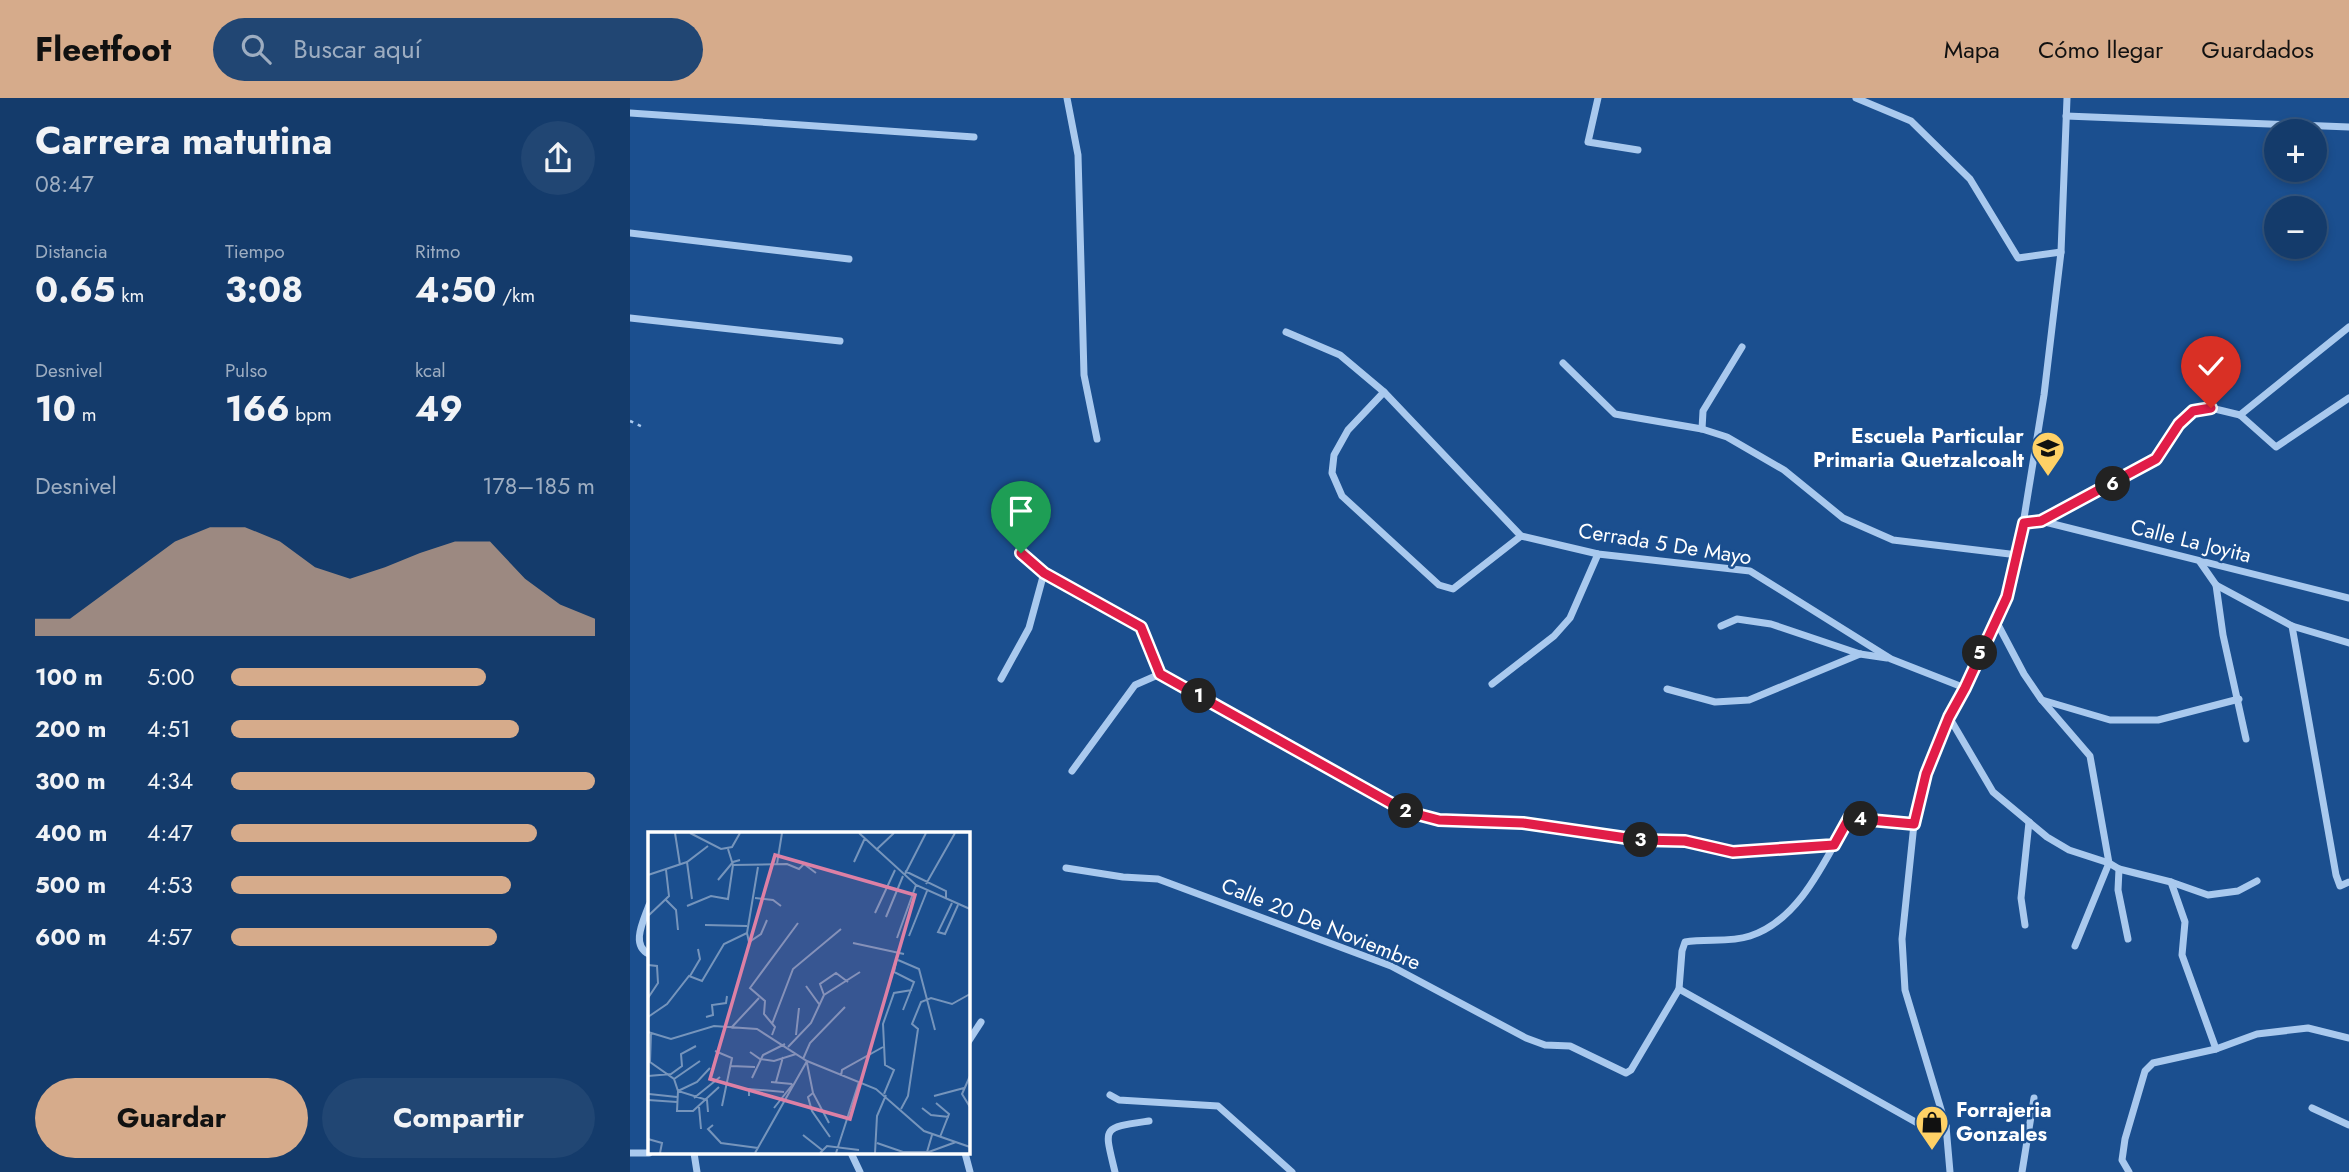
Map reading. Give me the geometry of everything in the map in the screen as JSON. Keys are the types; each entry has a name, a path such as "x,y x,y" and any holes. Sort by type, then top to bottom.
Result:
{"street":[{"path":"1067,98 1078,155 1084,375 1097,439"},
{"path":"1598,98 1588,142 1639,150"},
{"path":"1856,98 1911,121 1941,150 1970,179 2018,258 2060,252"},
{"path":"1950,1172 1946,1126 1905,990 1902,939 1914,824 1926,774 1949,717 2007,597 2018,555 2044,396 2060,252 2067,98"},
{"path":"630,113 974,137"},
{"path":"2066,116 2349,127"},
{"path":"630,233 849,259"},
{"path":"630,318 841,341"},
{"path":"2240,415 2349,327"},
{"path":"1286,332 1340,355 1384,392 1521,536 1453,589 1439,585 1342,495 1332,473 1334,455 1348,430 1384,392"},
{"path":"1702,429 1703,411 1742,347"},
{"path":"1563,363 1615,414 1702,429 1727,437 1784,470 1843,518 1893,540 2018,555"},
{"path":"2041,521 2156,459 2179,424 2193,411 2211,408 2240,415 2276,447 2349,398"},
{"name":"Calle La Joyita","path":"2024,523 2041,521 2349,598"},
{"name":"Cerrada 5 De Mayo","path":"1521,536 1598,554 1750,572 1891,659 1965,688"},
{"path":"1021,553 1044,573 1141,627 1160,674 1405,811 1439,820 1523,823 1640,840 1685,841 1733,852 1834,845"},
{"path":"1492,684 1554,636 1570,618 1598,554"},
{"path":"2200,561 2216,584 2292,626 2349,643"},
{"path":"1001,679 1029,628 1044,573"},
{"path":"2216,584 2223,635 2246,739"},
{"path":"1721,626 1737,619 1771,624 1860,654 1891,659"},
{"path":"1995,620 2024,674 2041,699 2090,756 2109,863 2075,946"},
{"path":"2292,626 2336,875 2340,886 2349,882"},
{"path":"1667,690 1715,702 1749,699 1860,654"},
{"path":"1072,771 1135,684 1160,674"},
{"path":"2041,699 2110,720 2158,720 2239,699"},
{"path":"1949,717 1993,792 2069,850 2119,869 2208,894 2238,891 2257,881"},
{"name":"Calle 20 De Noviembre","path":"1066,868 1123,877 1158,878 1391,966 1526,1038 1545,1045 1570,1046 1626,1073 1679,989 1685,942 1724,941 1751,936 1779,921 1806,892 1849,818 1914,824"},
{"path":"2025,925 2021,898 2029,822"},
{"path":"2119,869 2118,890 2128,939"},
{"path":"2171,882 2185,922 2182,955 2216,1049"},
{"path":"648,908 638,945 648,954"},
{"path":"1679,989 1928,1129 1946,1126"},
{"path":"970,1039 981,1022"},
{"path":"2129,1172 2122,1160 2125,1139 2145,1071 2152,1063 2216,1049 2257,1034 2308,1028 2349,1038"},
{"path":"1110,1096 1119,1100 1218,1106 1292,1172"},
{"path":"2022,1172 2034,1098"},
{"path":"2312,1108 2349,1125"},
{"path":"1115,1172 1107,1137 1110,1131 1115,1126 1149,1121"},
{"path":"630,1153 648,1153"},
{"path":"694,1154 697,1172"},
{"path":"851,1154 859,1172"},
{"path":"965,1154 970,1172"}],"path":[{"path":"630,421 643,428"}],"place":[{"name":"Escuela Particular Primaria Quetzalcoalt","path":"2048,478"},
{"name":"Forrajeria Gonzales","path":"1932,1152"}],"route":[{"path":"1021,553 1044,573 1141,627 1160,674 1405,811 1439,820 1523,823 1640,840 1685,841 1733,852 1834,845 1849,818 1914,824 1926,774 1949,717 2007,597 2024,523 2041,521 2127,477 2156,459 2179,424 2193,411 2211,408"}]}
